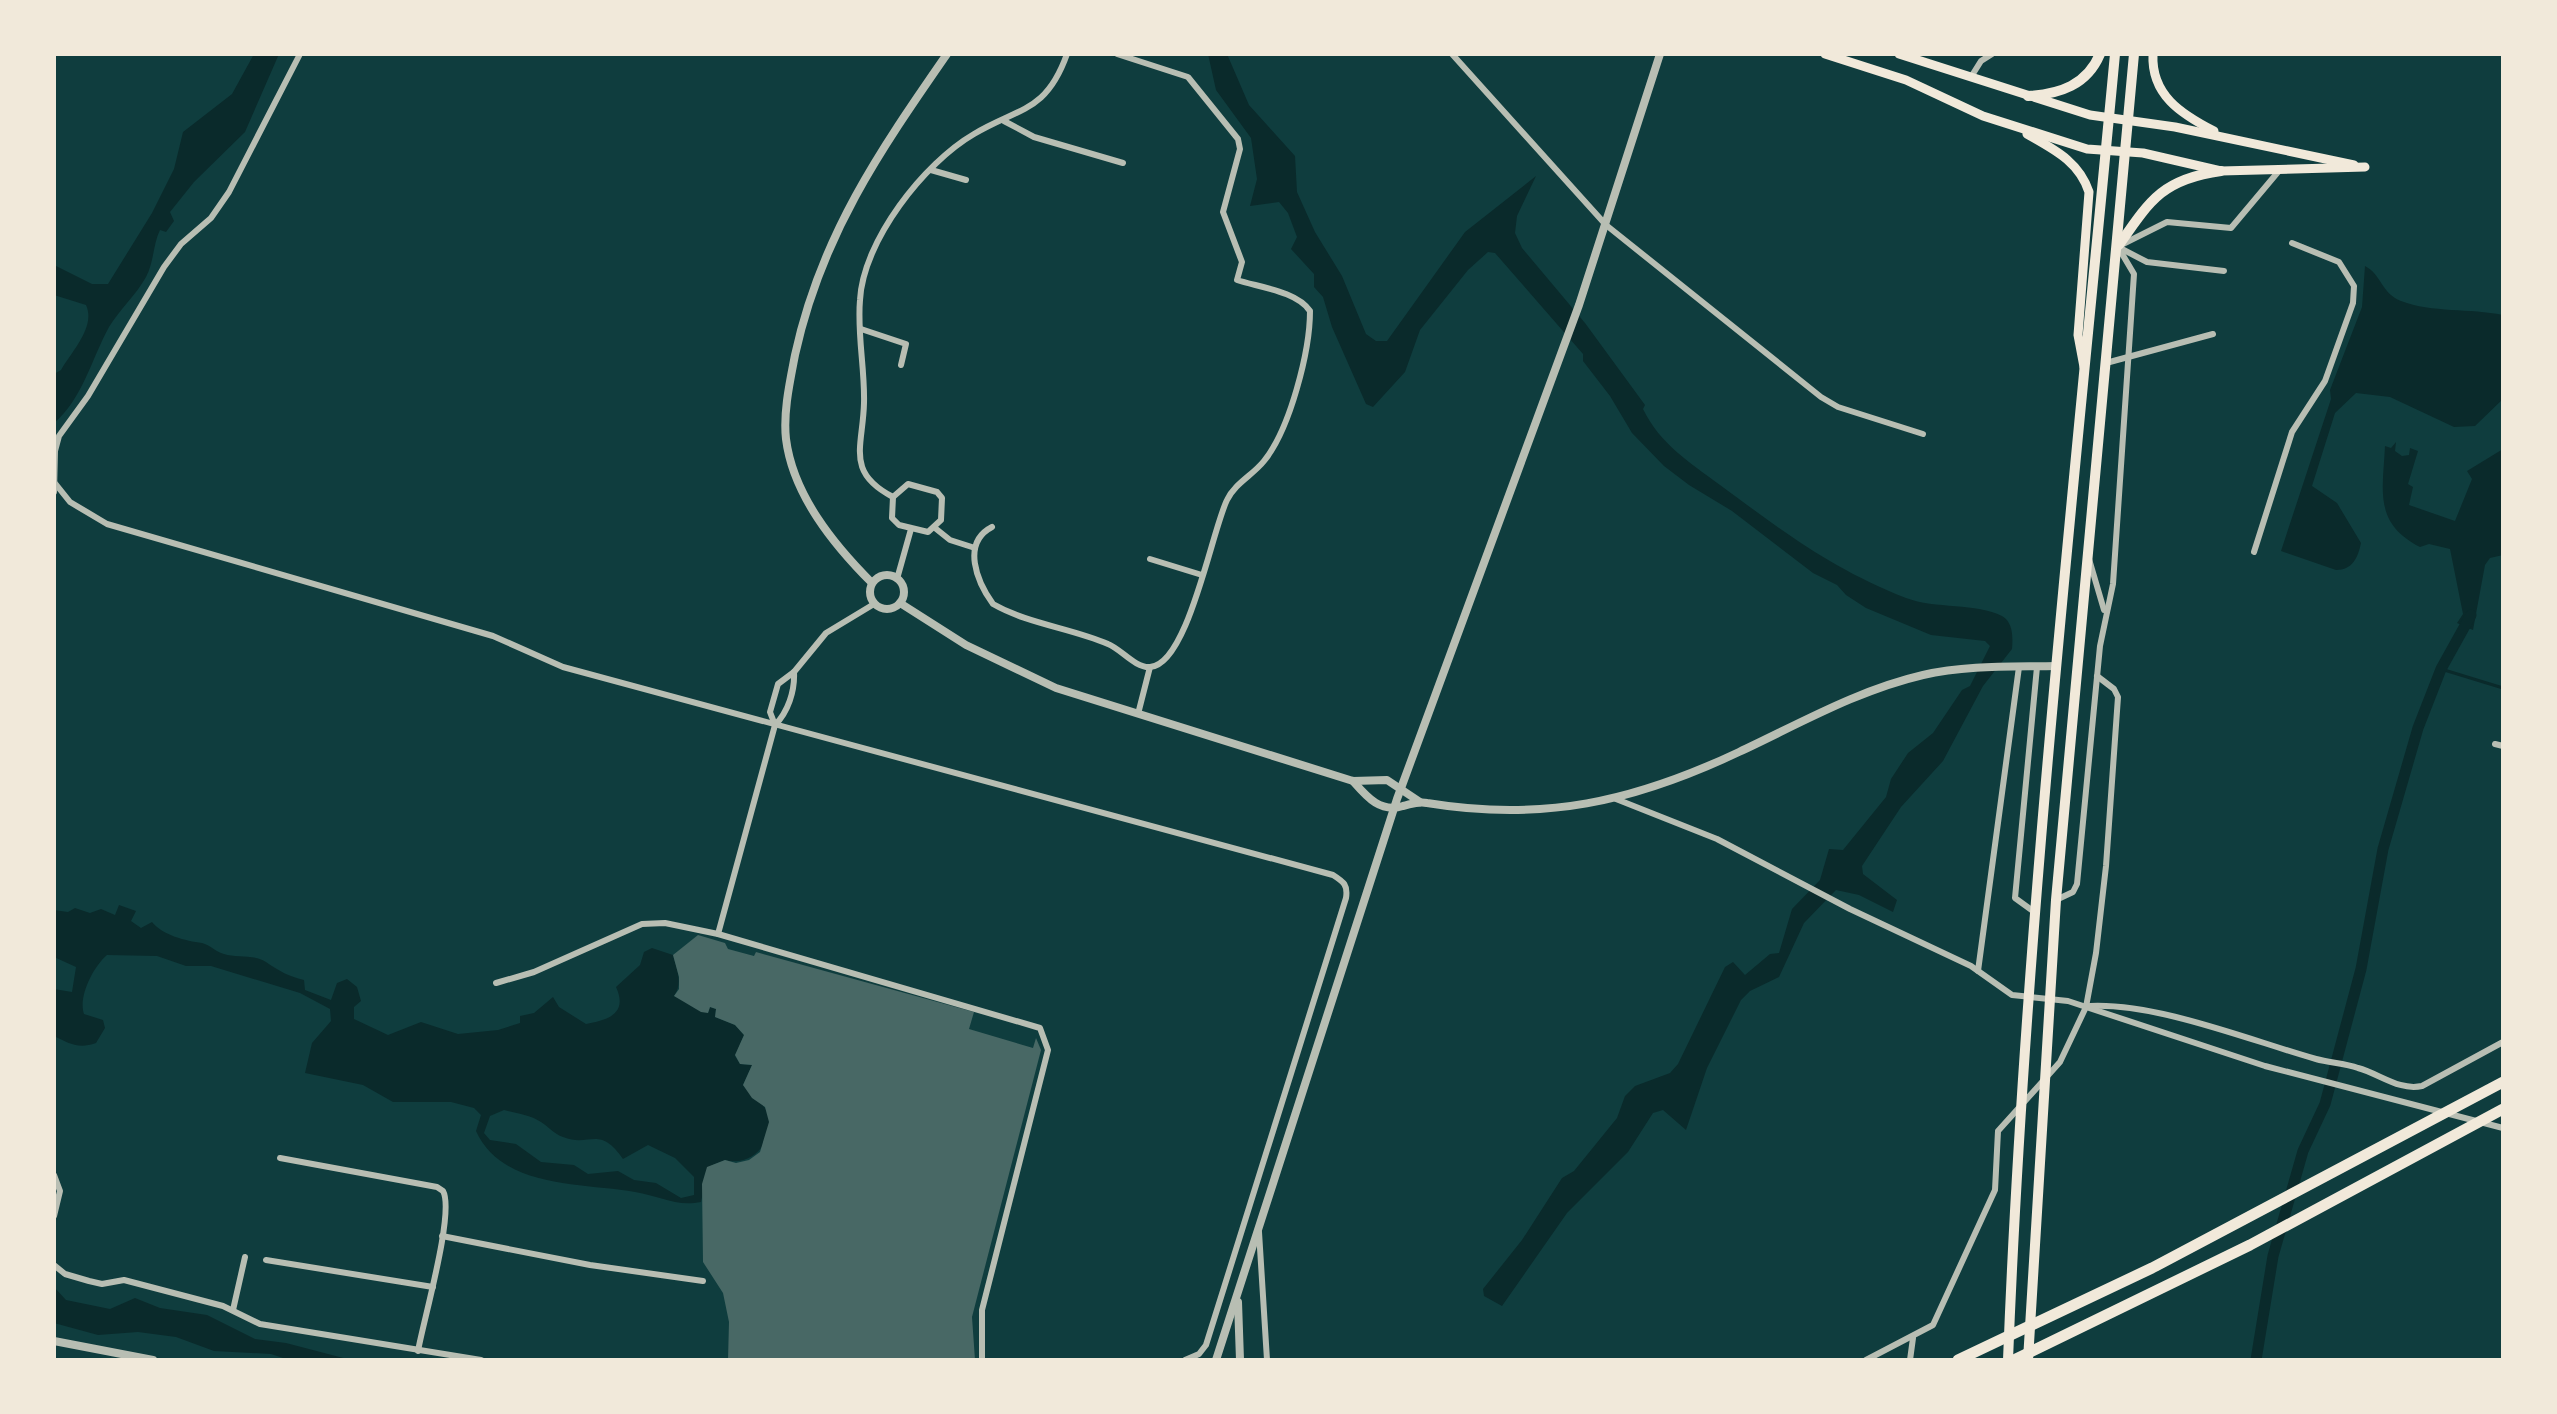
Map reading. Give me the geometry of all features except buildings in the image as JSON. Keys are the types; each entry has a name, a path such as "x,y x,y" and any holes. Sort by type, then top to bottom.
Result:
{"highway":[{"path":"1958,1360 2107,1291 2503,1082"},
{"path":"2014,1360 2250,1245 2503,1109"}],"main road":[{"path":"1825,54 1906,80 1962,108 2087,149 2126,151 2221,171 2278,172 2365,167 2224,136 2109,119 1899,54"},
{"path":"2028,96 2054,93 2076,84 2093,68 2100,54"},
{"path":"2008,1360 2017,1133 2033,911 2115,54"},
{"path":"2028,1360 2054,922 2134,54"},
{"path":"2153,54 2154,77 2168,100 2183,113 2224,136"},
{"path":"2010,125 2070,161 2085,180 2089,192 2078,335 2084,367"},
{"path":"2118,247 2144,208 2169,186 2182,179 2221,171"},
{"path":"2080,415 2101,417"}],"street":[{"path":"54,492 55,451 59,436 88,396 164,267 181,244 211,218 229,192 300,54"},
{"path":"872,583 829,534 806,498 786,441 791,379 815,283 845,211 871,164 947,54"},
{"path":"893,497 869,481 859,459 865,391 860,298 869,260 895,214 931,170 973,134 1004,121 1037,101 1056,77 1067,54"},
{"path":"1117,54 1188,77 1232,129 1240,149 1223,212 1242,262 1237,280 1295,298 1305,303 1310,311 1297,380 1282,429 1266,459 1228,497 1178,639 1169,654 1150,667 1138,714"},
{"path":"1452,54 1606,225 1821,397 1838,407 1923,434"},
{"path":"1216,1360 1401,787 1579,305 1660,54"},
{"path":"1971,77 1981,61 1992,54"},
{"path":"1004,121 1034,137 1123,163"},
{"path":"931,170 966,180"},
{"path":"2118,247 2167,222 2231,228 2278,172"},
{"path":"2254,552 2292,432 2325,381 2353,303 2354,286 2339,262 2292,243"},
{"path":"2118,247 2147,262 2224,271"},
{"path":"2056,900 2073,892 2077,884 2097,676 2105,613 2113,584 2134,274 2118,247"},
{"path":"861,329 906,344 901,365"},
{"path":"2106,363 2213,334"},
{"path":"55,483 70,502 107,524 493,636 563,667 1333,875 1343,881 1347,888 1338,926 1206,1345 1199,1354 1185,1360"},
{"path":"908,484 937,492 944,507 935,528 928,532 911,529 892,518 893,497 908,484"},
{"path":"992,527 979,537 975,548 976,574 993,604 1100,641 1150,667"},
{"path":"935,528 950,540 975,548"},
{"path":"897,579 882,576 872,583 870,594 874,604 885,610 900,603 904,593 897,579 911,529"},
{"path":"2088,555 2105,613"},
{"path":"1150,559 1202,575"},
{"path":"900,603 966,645 1022,673 1096,703 1300,762 1353,781 1387,780 1420,802"},
{"path":"775,725 770,712 778,684 794,672 826,633 874,604"},
{"path":"1353,781 1370,801 1394,809 1420,802 1470,810 1557,811 1616,799 1735,754 1842,702 1922,675 1970,669 2056,666"},
{"path":"1978,971 2017,667"},
{"path":"2033,911 2015,898 2037,667"},
{"path":"718,934 775,725 784,716 794,672"},
{"path":"1866,1360 1933,1325 1992,1198 2001,1126 2060,1062 2086,1007 2104,881 2118,697 2114,689 2097,676"},
{"path":"775,696 789,700"},
{"path":"1616,799 1717,839 1850,909 1978,971 2012,995 2068,1001 2265,1066 2503,1128"},
{"path":"496,983 534,972 642,924 665,923 718,934 1019,1019 1045,1034 1048,1050 982,1310 982,1360"},
{"path":"2086,1007 2118,1005 2352,1066 2410,1089 2422,1086 2503,1042"},
{"path":"280,1158 437,1187 446,1196 433,1287 418,1351"},
{"path":"54,1175 60,1191 54,1216"},
{"path":"1259,1228 1267,1360"},
{"path":"442,1236 590,1265 703,1281"},
{"path":"233,1310 245,1257"},
{"path":"266,1260 433,1287"},
{"path":"54,1265 65,1274 89,1281 102,1284 124,1280 233,1310 260,1324 481,1360"},
{"path":"1238,1293 1240,1360"},
{"path":"1910,1360 1913,1338"},
{"path":"54,1341 120,1357 153,1360"}],"water":[{"path":"254,54 279,54 245,132 194,182 170,212 174,221 166,232 160,230 146,277 109,327 79,391 54,423 54,374 61,370 81,339 88,313 86,305 54,295 54,265 92,284 108,284 152,213 174,169 183,132 232,94"},
{"path":"1208,54 1227,54 1249,105 1295,156 1297,192 1315,232 1342,276 1366,334 1376,341 1387,341 1465,232 1536,176 1517,216 1515,233 1522,248 1585,323 1645,405 1643,409 1650,421 1676,452 1787,533 1854,574 1906,598 1992,612 2006,619 2012,630 2012,649 1983,686 1943,761 1901,807 1862,866 1863,874 1897,900 1893,912 1859,895 1836,890 1804,923 1779,977 1750,991 1741,1000 1707,1068 1686,1130 1663,1110 1653,1113 1628,1152 1567,1213 1502,1306 1484,1296 1483,1289 1522,1240 1562,1178 1574,1171 1617,1118 1625,1096 1635,1086 1670,1073 1678,1064 1725,967 1733,962 1745,975 1770,954 1779,953 1792,909 1820,880 1829,849 1843,850 1886,797 1891,779 1908,753 1933,733 1962,690 1970,686 1990,646 1985,641 1931,635 1866,608 1664,466 1632,433 1610,396 1583,361 1583,354 1495,253 1488,252 1468,270 1420,330 1405,372 1373,407 1366,404 1332,327 1323,297 1314,287 1314,274 1291,249 1297,237 1288,213 1279,202 1250,206 1257,179 1251,138 1216,90"},
{"path":"2365,266 2390,294 2401,301 2425,307 2503,315 2503,399 2475,426 2454,427 2390,397 2356,393 2335,413 2312,486 2337,503 2361,543 2354,562 2347,568 2336,570 2281,551 2331,399 2330,390 2362,307"},
{"path":"2396,442 2395,451 2402,456 2409,455 2410,448 2418,451 2408,484 2413,487 2409,505 2455,521 2472,479 2467,471 2503,449 2503,555 2490,558 2485,565 2473,630 2457,623 2463,614 2450,549 2429,544 2420,547 2405,538 2388,516 2383,491 2385,446 2391,448"},
{"path":"119,905 136,911 131,921 141,928 152,922 168,934 205,944 221,953 262,960 304,980 305,990 331,1000 337,983 347,979 357,987 361,1001 354,1007 354,1019 388,1035 421,1022 458,1034 498,1030 520,1023 520,1016 534,1013 553,997 559,1007 586,1024 602,1020 618,1009 620,1003 616,987 640,965 644,952 652,948 673,955 679,981 674,996 708,1013 710,1007 716,1009 715,1017 735,1025 744,1035 735,1056 740,1064 752,1065 743,1085 765,1108 769,1117 768,1137 763,1146 747,1159 725,1160 708,1167 701,1202 676,1202 635,1192 546,1180 504,1164 488,1150 476,1131 481,1115 474,1108 451,1102 393,1102 363,1085 305,1073 312,1043 331,1021 330,1009 300,993 211,966 186,966 157,956 107,955 88,983 83,999 84,1014 103,1020 105,1028 96,1043 79,1046 70,1043 54,1036 54,989 72,992 76,967 54,957 54,910 68,912 75,908 90,913 101,909 115,915","holes":["504,1110 528,1116 572,1140 607,1142 623,1159 648,1145 675,1158 694,1177 694,1195 681,1198 656,1183 634,1180 618,1171 588,1174 574,1165 541,1162 516,1144 490,1140 484,1133 490,1116"]},
{"path":"54,1287 66,1300 110,1309 135,1298 160,1308 207,1315 255,1339 286,1343 351,1360 289,1360 271,1354 214,1351 176,1337 138,1332 98,1335 54,1323"}],"waterway":[{"path":"2256,1360 2273,1256 2303,1151 2325,1104 2361,969 2383,849 2418,728 2441,669 2471,615"},
{"path":"2441,669 2503,688"}]}
